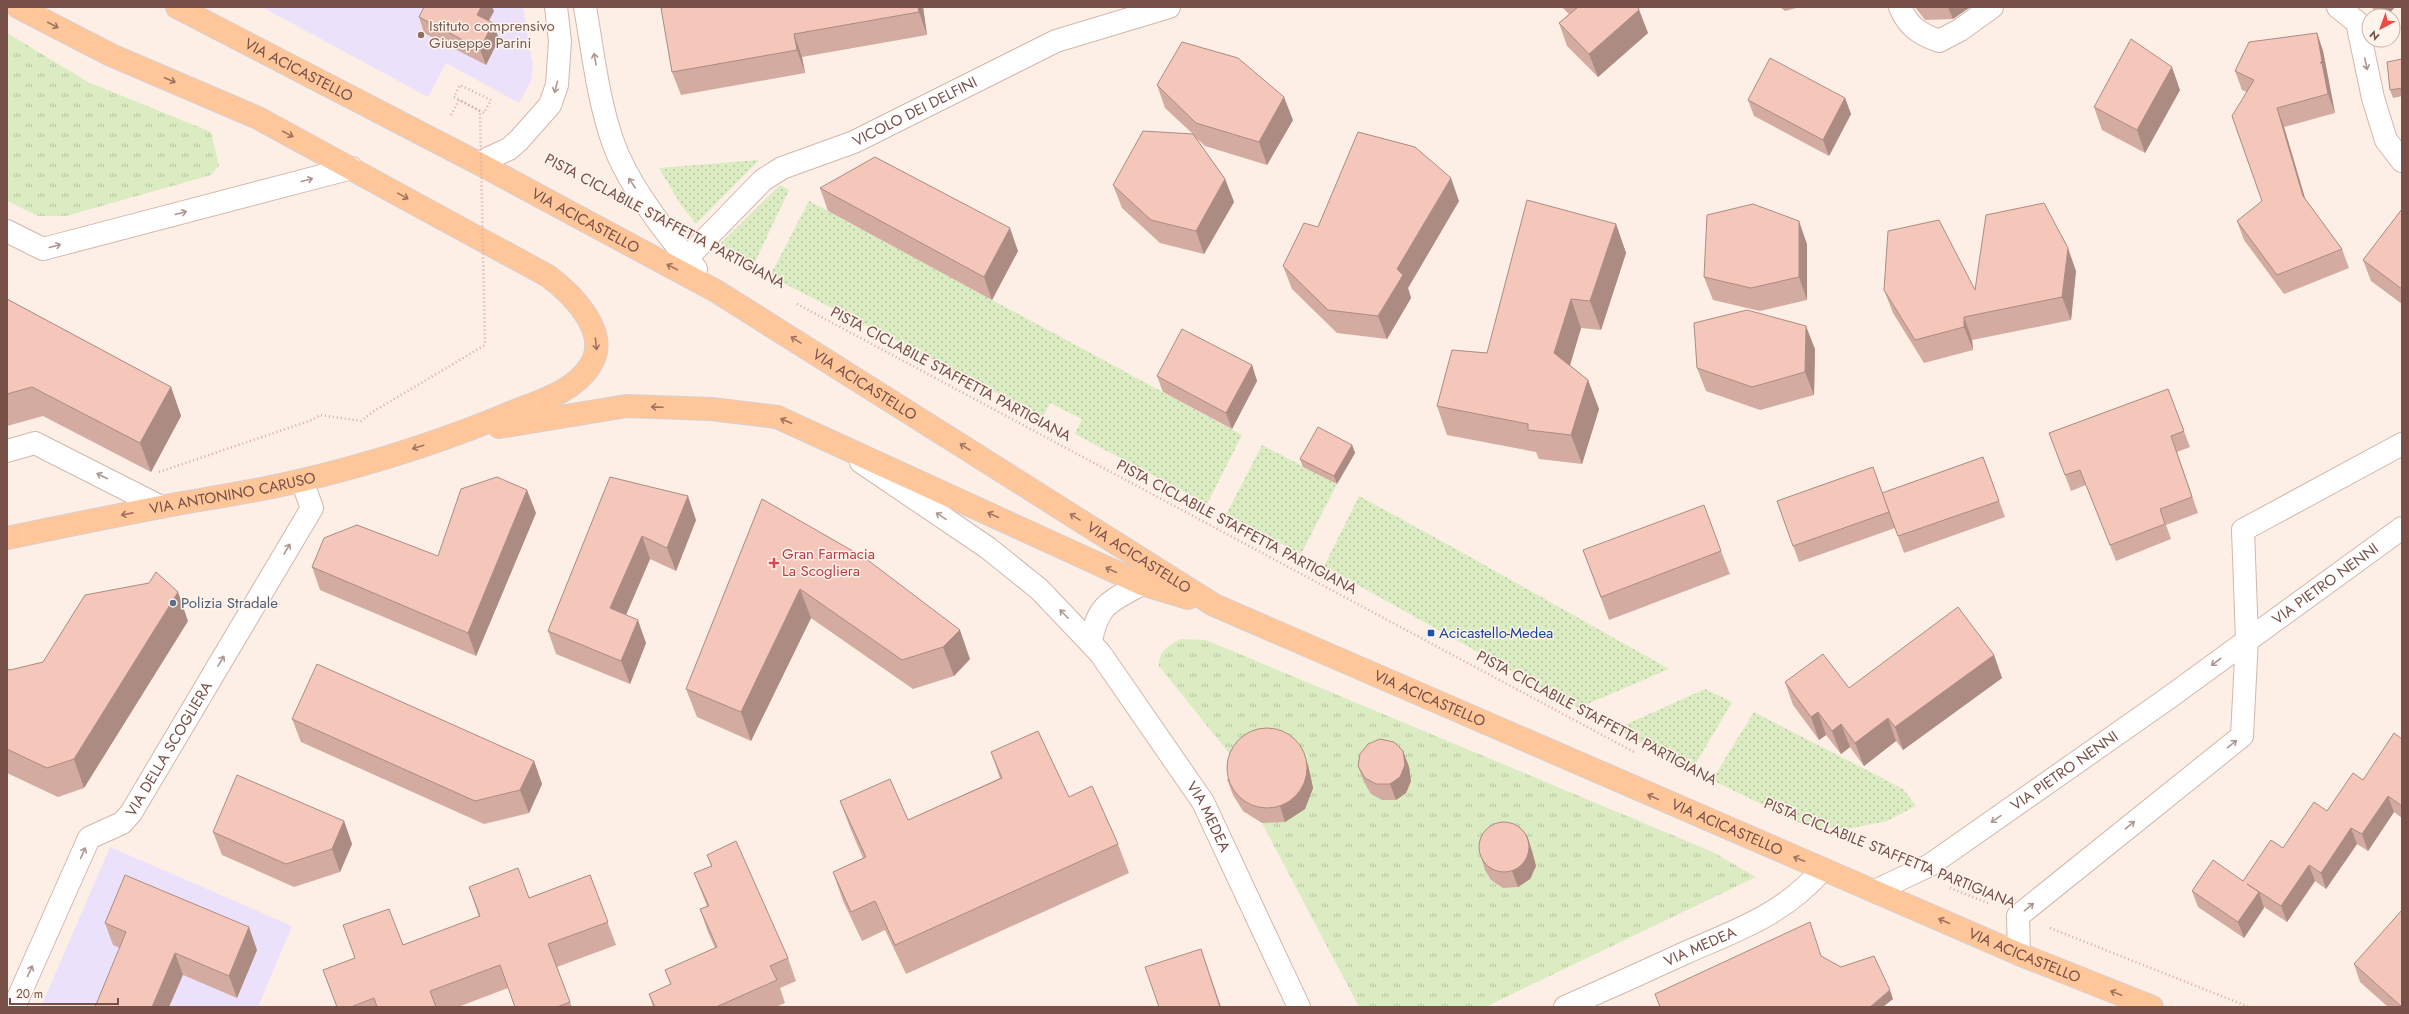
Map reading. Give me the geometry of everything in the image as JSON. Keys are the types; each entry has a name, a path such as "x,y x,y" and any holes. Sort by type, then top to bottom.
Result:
{"main road":[{"name":"VIA ACICASTELLO","path":"177,7 478,163 716,291 1214,605 2019,954 2152,1007"},
{"path":"22,8 111,55 258,118 548,276 564,288 581,308 590,322 595,334 596,352 591,366 579,379 551,396 455,436"},
{"path":"455,436 626,406 711,409 777,417 822,436 1142,584 1214,605"},
{"name":"VIA ANTONINO CARUSO","path":"7,538 161,507 302,481 368,463 455,436"}],"street":[{"path":"478,163 509,149 550,105 557,85 560,41 556,7"},
{"path":"585,7 605,114 614,145 630,180 687,258 716,291"},
{"name":"VICOLO DEI DELFINI","path":"687,258 763,180 782,168 854,142 1056,40 1169,7"},
{"path":"1900,7 1904,16 1920,34 1939,41 1960,30 1992,7"},
{"path":"2338,7 2357,22 2372,98 2386,140 2402,161"},
{"path":"7,230 43,249 352,168"},
{"name":"VIA MEDEA","path":"822,436 988,548 1039,590 1091,642 1158,734 1203,802 1299,1007"},
{"path":"7,451 35,443 161,507"},
{"path":"2019,954 2018,916 2242,736 2247,639 2243,530 2402,444"},
{"name":"VIA DELLA SCOGLIERA","path":"14,1007 89,838 122,823 131,813 312,508 302,481"},
{"name":"VIA PIETRO NENNI","path":"1875,891 1930,865 2167,699 2247,639 2402,528"},
{"path":"1091,642 1094,621 1109,603 1142,584"},
{"name":"VIA MEDEA","path":"1565,1007 1755,922 1789,903 1808,887 1823,869"}],"path":[{"path":"161,507 152,474 312,420 320,415 361,421 374,411 485,345 480,111 454,97 460,85 491,100 484,113 459,100 450,117 456,121"},
{"path":"476,131 509,149"},
{"name":"PISTA CICLABILE STAFFETTA PARTIGIANA","path":"790,300 1636,753"},
{"name":"PISTA CICLABILE STAFFETTA PARTIGIANA","path":"1915,873 2018,916 2249,1007"}],"shaded area":[{"name":"Istituto comprensivo Giuseppe Parini","path":"262,7 523,7 533,67 531,81 519,103 446,63 428,97"},
{"path":"110,847 292,926 258,1007 41,1007"}],"green space":[{"path":"7,33 88,82 211,132 219,166 211,175 66,216 38,216 7,201"},
{"path":"759,160 696,224 681,205 659,168"},
{"path":"780,185 789,190 753,266 737,257 721,243"},
{"path":"809,201 1242,435 1207,504 1075,434 1082,419 1050,403 1043,417 770,276"},
{"path":"1262,445 1337,484 1301,554 1226,515"},
{"path":"1359,496 1669,669 1578,708 1324,566"},
{"path":"1181,639 1206,640 1713,852 1756,877 1485,1007 1359,1007 1262,823 1243,811 1237,763 1159,666 1159,661 1165,649"},
{"path":"1705,689 1732,702 1692,770 1616,729"},
{"path":"1754,712 1903,789 1916,806 1887,821 1847,829 1806,826 1712,780"}],"building":[{"path":"424,7 481,7 477,15 493,23 480,49 419,17"},
{"path":"918,7 919,12 794,34 797,50 672,72 661,8"},
{"path":"1576,7 1638,7 1639,10 1589,54 1559,23 1577,8"},
{"path":"2317,33 2322,61 2320,63 2322,63 2328,94 2277,108 2303,196 2342,249 2277,275 2237,221 2262,201 2232,116 2254,80 2235,71 2249,42"},
{"path":"2131,39 2172,67 2137,130 2094,107"},
{"path":"1182,42 1238,58 1284,97 1259,142 1196,123 1157,85"},
{"path":"1770,58 1845,98 1823,140 1748,100"},
{"path":"2402,59 2402,88 2390,90 2387,62"},
{"path":"1143,131 1193,134 1225,179 1196,231 1151,220 1113,185"},
{"path":"1358,132 1415,147 1451,178 1397,269 1403,275 1378,316 1328,310 1283,266 1304,223 1318,227"},
{"path":"875,157 1010,228 984,277 820,188"},
{"path":"1527,200 1616,224 1590,301 1571,299 1554,353 1588,380 1571,435 1528,430 1528,424 1437,406 1452,350 1487,353"},
{"path":"2044,203 2068,248 2062,297 1964,317 1964,327 1915,340 1884,290 1888,231 1939,220 1975,290 1986,215"},
{"path":"1753,204 1799,221 1799,277 1751,288 1704,277 1707,215"},
{"path":"2402,209 2402,289 2363,260"},
{"path":"7,299 171,387 140,443 32,387 7,394"},
{"path":"1747,310 1806,326 1805,372 1752,387 1697,368 1694,323"},
{"path":"1182,329 1252,365 1226,413 1157,376"},
{"path":"2168,389 2184,431 2171,436 2192,497 2160,509 2165,524 2110,545 2080,470 2065,475 2049,433"},
{"path":"1318,427 1352,445 1334,476 1300,459"},
{"path":"1983,457 1999,501 1898,536 1882,493"},
{"path":"1873,467 1889,512 1793,546 1777,501"},
{"path":"497,477 527,490 468,633 312,567 324,538 357,525 438,556 461,489"},
{"path":"610,477 688,496 667,548 642,536 610,608 638,620 621,661 548,631"},
{"path":"762,499 865,558 960,630 943,647 902,660 800,589 741,712 686,689"},
{"path":"1704,505 1721,551 1601,597 1583,550"},
{"path":"156,572 178,592 74,759 47,768 7,749 7,669 10,670 43,662 85,595 149,583"},
{"path":"1958,607 1994,655 1895,727 1888,718 1855,743 1841,724 1832,731 1818,712 1811,717 1785,682 1823,654 1849,688"},
{"path":"317,664 534,761 520,790 475,801 292,719"},
{"path":"1267,728 1282,731 1295,740 1304,753 1307,768 1304,783 1295,796 1282,805 1267,808 1252,805 1239,796 1230,783 1227,768 1230,753 1239,740 1252,731"},
{"path":"1038,731 1069,797 1092,786 1118,844 895,945 875,901 851,912 833,872 866,857 840,801 890,779 908,820 1002,778 991,752"},
{"path":"2394,733 2402,739 2402,806 2388,796 2362,834 2351,828 2321,873 2309,865 2281,906 2247,884 2259,892 2238,922 2192,891 2213,860 2243,881 2271,840 2283,848 2314,802 2327,811 2353,773 2363,780"},
{"path":"1380,739 1394,742 1403,751 1405,765 1400,777 1390,784 1376,784 1365,778 1358,766 1360,754 1368,744"},
{"path":"237,775 344,821 332,849 286,864 213,832"},
{"path":"1504,822 1514,824 1522,829 1527,837 1529,847 1527,857 1522,865 1514,870 1504,872 1494,870 1486,865 1481,857 1479,847 1481,837 1486,829 1494,824"},
{"path":"736,841 788,958 770,966 777,980 716,1007 655,1007 649,994 671,984 665,970 717,947 700,909 709,906 694,873 712,866 707,855"},
{"path":"518,868 529,898 590,875 608,922 548,944 570,1002 557,1007 515,1007 500,965 430,991 436,1007 377,1007 374,998 351,1007 337,1007 323,970 355,958 343,925 389,909 403,945 480,916 469,887"},
{"path":"125,875 249,927 229,976 175,953 152,1007 95,1007 126,932 105,923"},
{"path":"2402,910 2402,1007 2354,964"},
{"path":"1810,922 1821,956 1841,967 1874,956 1890,990 1870,1007 1660,1007 1655,994"},
{"path":"1201,949 1220,1007 1159,1007 1145,967"}],"place":[{"name":"Istituto comprensivo Giuseppe Parini","path":"421,35"},
{"name":"Gran Farmacia La Scogliera","path":"774,563"},
{"name":"Polizia Stradale","path":"173,603"},
{"name":"Acicastello-Medea","path":"1431,633"}]}
